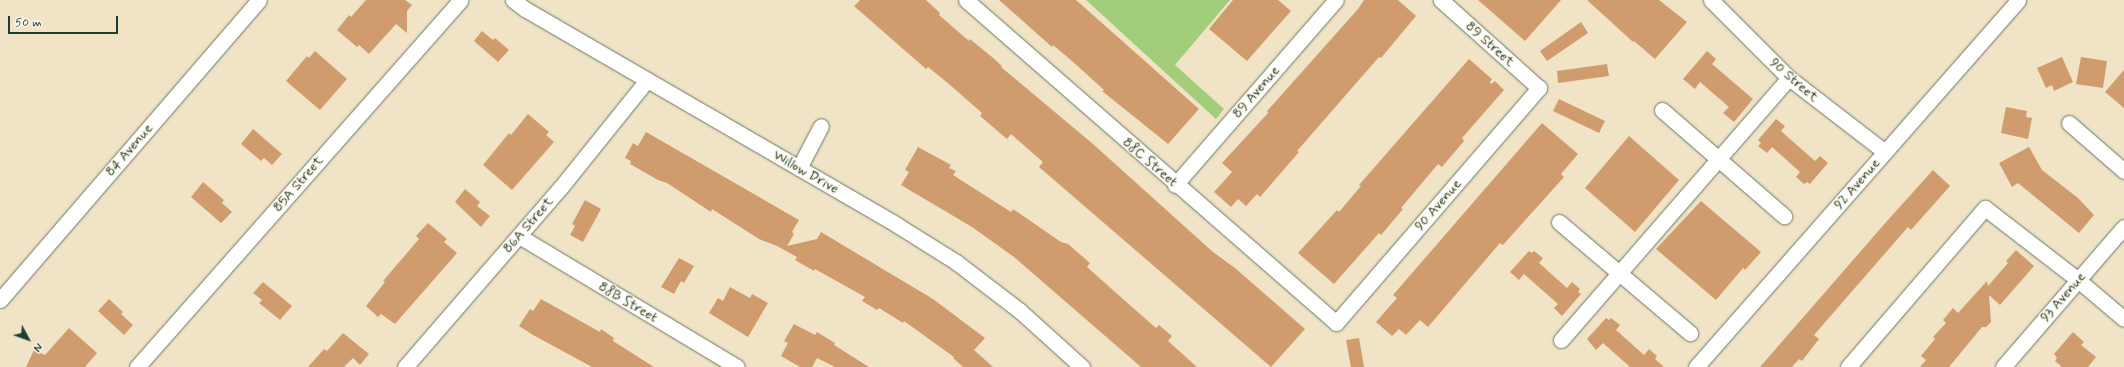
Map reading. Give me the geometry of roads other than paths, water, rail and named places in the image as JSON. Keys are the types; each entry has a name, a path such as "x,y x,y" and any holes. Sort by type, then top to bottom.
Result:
{"street":[{"name":"84 Avenue","path":"0,300 259,0"},
{"name":"85A Street","path":"137,367 460,0"},
{"name":"Willow Drive","path":"513,0 647,80 897,225 956,262 1020,311 1082,367"},
{"name":"88C Street","path":"966,0 1336,323"},
{"name":"89 Avenue","path":"1175,184 1336,0"},
{"name":"89 Street","path":"1441,0 1539,88"},
{"name":"90 Street","path":"1711,0 1789,78 1885,152"},
{"name":"92 Avenue","path":"1696,367 2018,0"},
{"path":"1561,340 1789,78"},
{"name":"86A Street","path":"405,367 519,236 647,80"},
{"name":"90 Avenue","path":"1336,323 1539,88"},
{"path":"1662,110 1784,216"},
{"path":"2068,123 2124,171"},
{"path":"799,168 821,126"},
{"path":"1848,367 1985,208 2078,280 2124,319"},
{"path":"1559,222 1690,333"},
{"name":"93 Avenue","path":"2005,366 2124,228"},
{"name":"88B Street","path":"519,236 737,367"}]}
